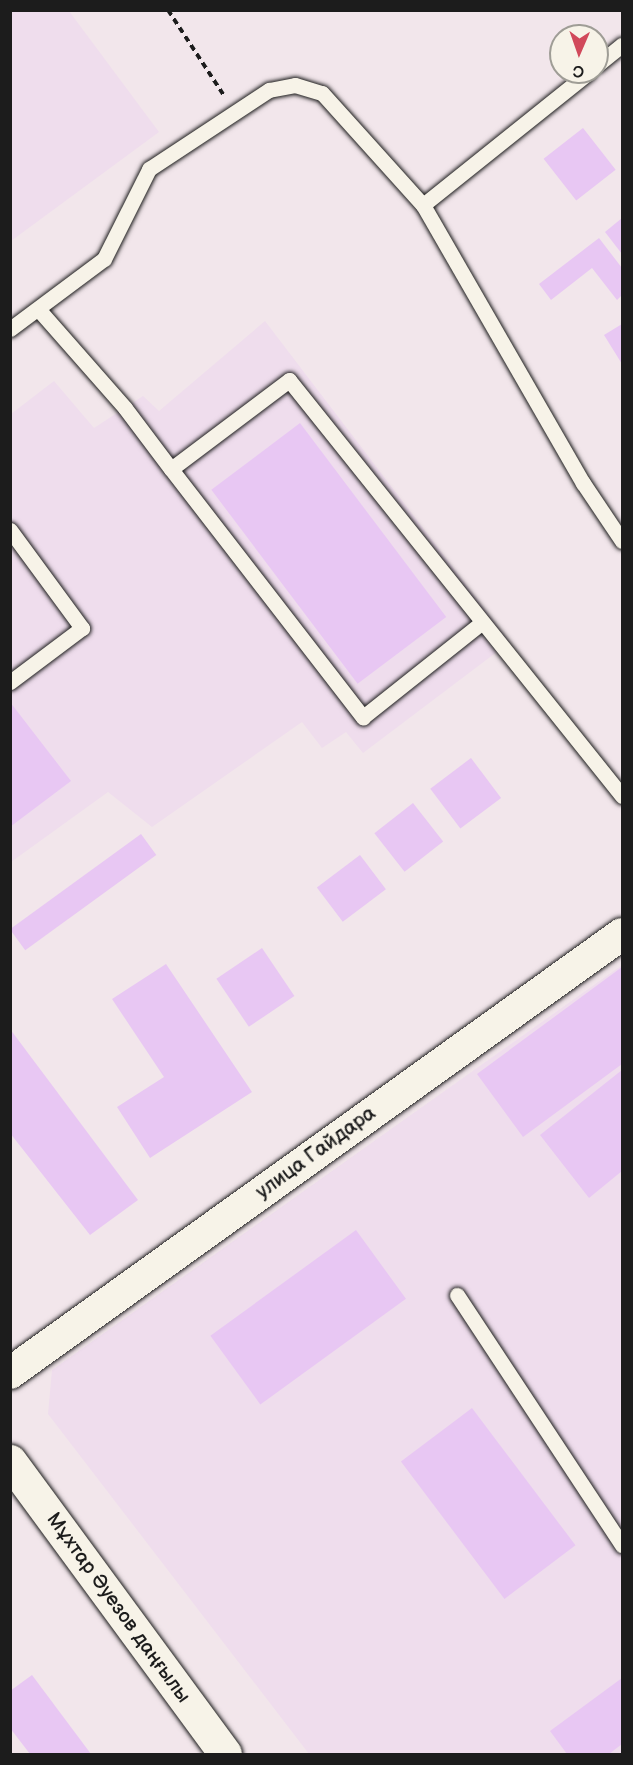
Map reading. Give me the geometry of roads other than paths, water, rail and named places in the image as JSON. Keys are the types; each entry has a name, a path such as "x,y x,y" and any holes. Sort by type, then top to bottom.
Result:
{"main road":[{"name":"Мұхтар Әуезов даңғылы","path":"10,1461 225,1755"}],"street":[{"name":"улица Гайдара","path":"10,1373 622,934"}],"lane":[{"path":"609,55 622,45"},
{"path":"423,205 574,84"},
{"path":"10,329 39,310 105,259 149,169 234,110 268,90 295,85 322,93 423,205 584,483 622,541"},
{"path":"39,310 124,408 363,717 481,623"},
{"path":"171,469 289,381 622,796"},
{"path":"10,530 82,628 10,682"},
{"path":"457,1295 622,1545"}]}
